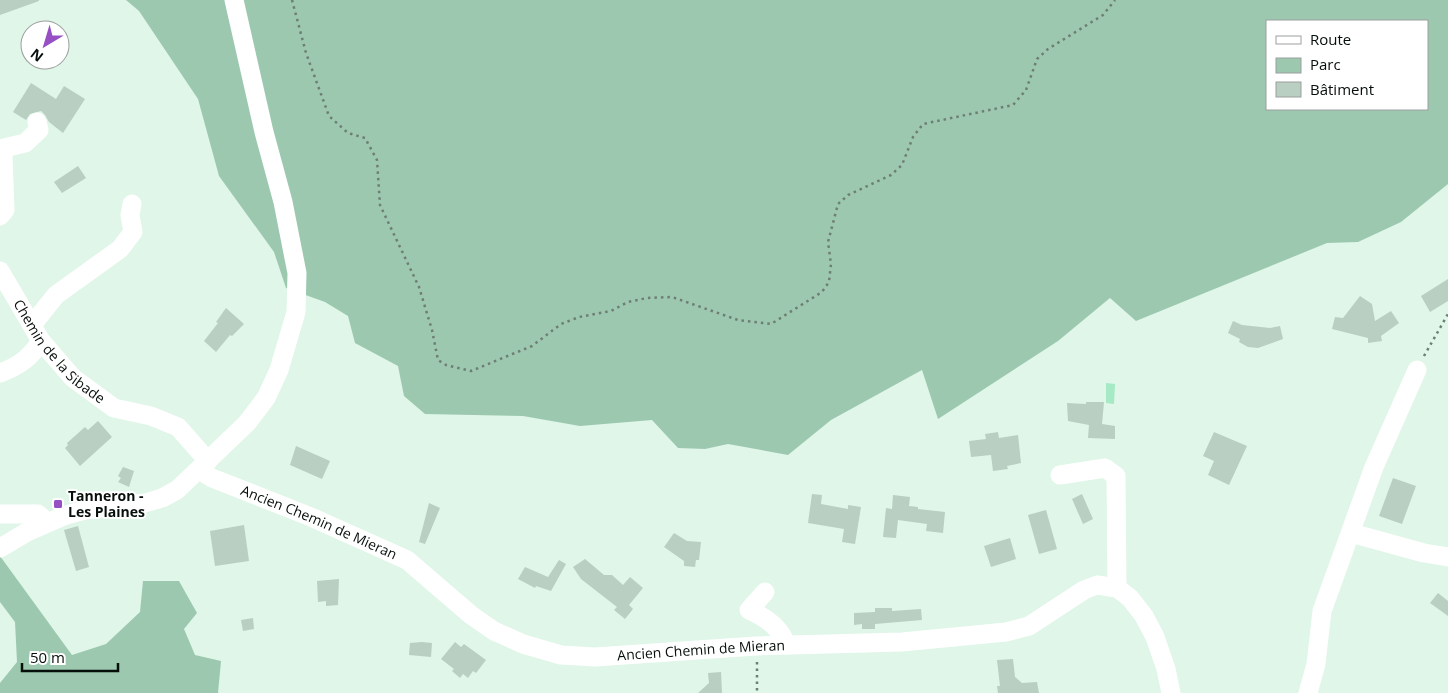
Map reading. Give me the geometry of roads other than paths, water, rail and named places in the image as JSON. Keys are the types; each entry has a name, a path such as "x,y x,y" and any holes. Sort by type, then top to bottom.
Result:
{"street":[{"path":"0,548 47,522 85,510 145,503 162,498 185,484 247,423 266,398 280,370 296,312 297,273 284,202 264,132 234,0"},
{"path":"0,216 5,210 4,148 25,143 39,130 37,122"},
{"path":"0,373 16,367 31,356 37,333 56,295 120,249 133,232 130,215 132,204"},
{"name":"Chemin de la Sibade","path":"0,271 37,333 73,378 114,408 151,416 178,427 204,465"},
{"path":"1308,693 1316,664 1322,610 1374,468 1417,370"},
{"name":"Ancien Chemin de Mieran","path":"204,465 212,478 311,517 406,560 471,615 494,631 523,644 561,655 595,656 756,646 902,642 1006,632 1029,626 1084,590 1098,585 1117,588"},
{"path":"1060,474 1105,468 1116,476 1117,588 1130,598 1144,616 1155,637 1166,670 1171,693"},
{"path":"0,514 38,514 47,522"},
{"path":"1351,533 1424,553 1448,557"},
{"path":"765,592 749,610 766,618 784,637 786,645"}],"place":[{"name":"Tanneron - Les Plaines","path":"58,504"}]}
